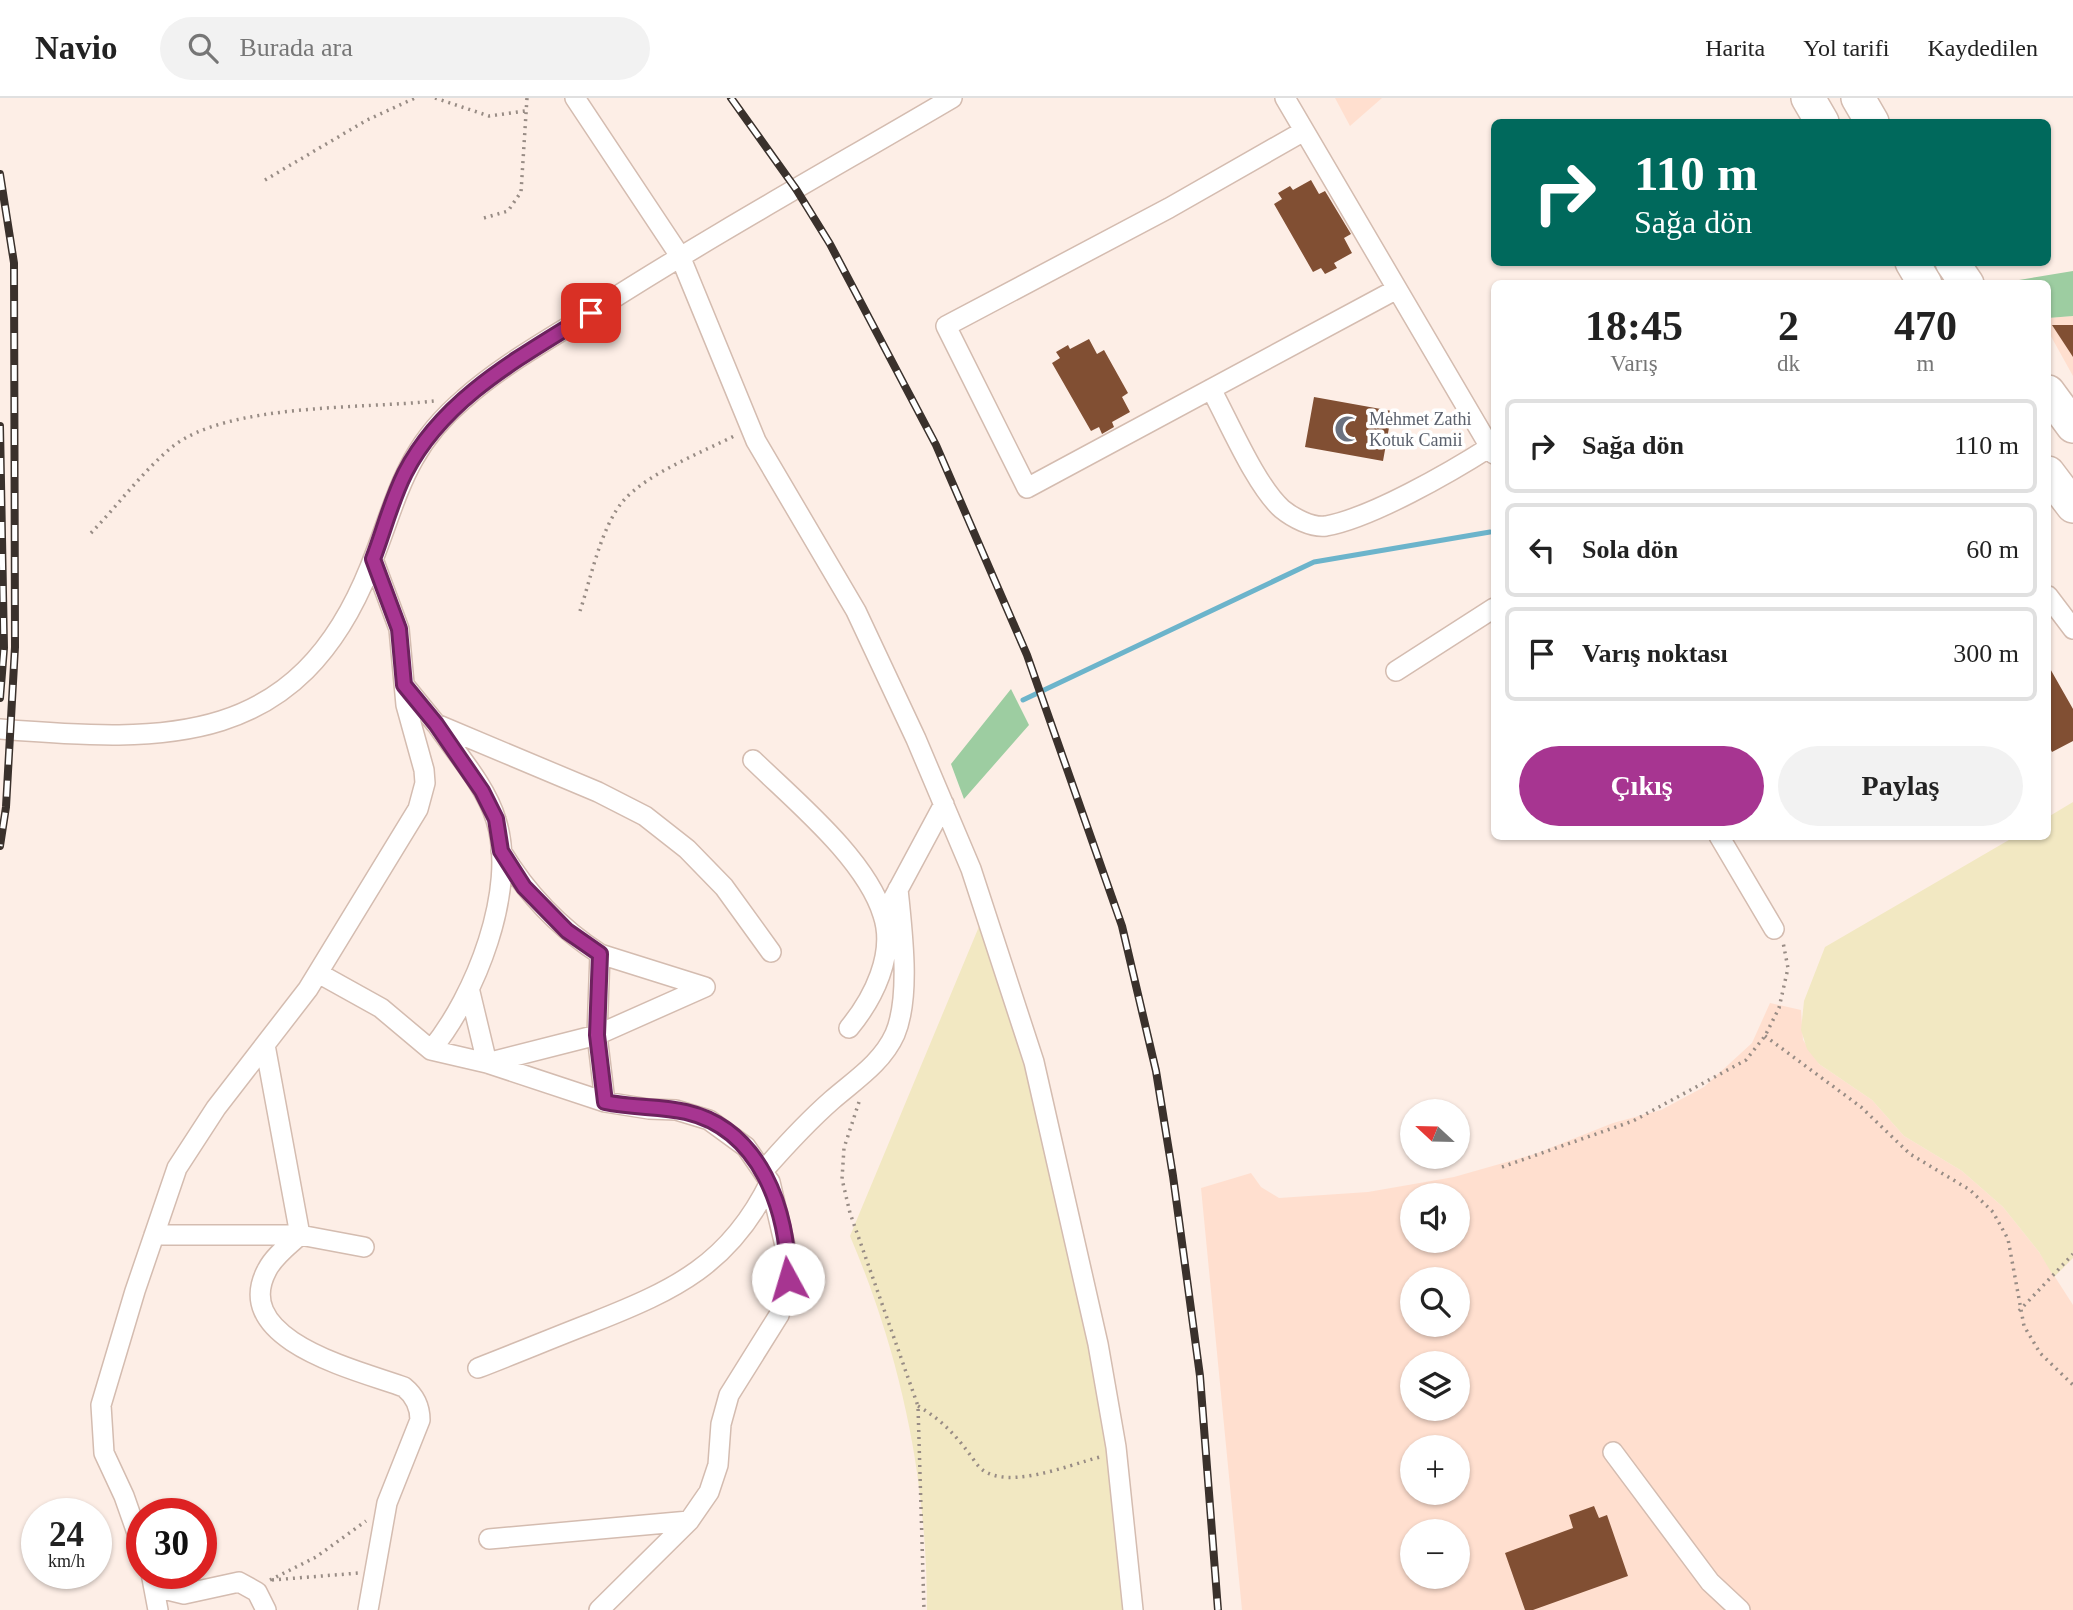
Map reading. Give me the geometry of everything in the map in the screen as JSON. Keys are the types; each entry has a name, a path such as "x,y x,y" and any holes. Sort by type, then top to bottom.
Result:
{"highway":[{"path":"1808,98 1820,119"},
{"path":"1858,98 1870,119"},
{"path":"2051,396 2073,426"},
{"path":"2051,477 2073,506"}],"street":[{"path":"575,98 680,256 750,427 856,611 944,804 995,936 1049,1121 1108,1395 1124,1507 1133,1610"},
{"path":"0,729 75,736 128,736 197,726 243,713 285,690 316,662 344,621 373,559 406,471 432,431 464,398 680,256 952,98"},
{"path":"1285,98 1491,449"},
{"path":"1304,131 1169,208 946,326 1027,488 1397,289"},
{"path":"1211,389 1273,499 1293,517 1314,525 1325,527 1368,511 1491,452"},
{"path":"126,1502 108,1468 100,1421 104,1390 177,1168 216,1108 318,973 418,809 422,797 424,770 411,725 399,629 373,559"},
{"path":"2051,600 2073,629"},
{"path":"1396,671 1491,610"},
{"path":"404,685 436,724 490,804 496,819 501,851 489,936 470,992 432,1050"},
{"path":"436,724 598,792 645,816 687,849 715,877 741,908 771,952"},
{"path":"753,760 855,862 884,915 885,946 878,982 866,1007 849,1028"},
{"path":"884,915 944,804"},
{"path":"1721,840 1774,929"},
{"path":"487,1063 597,1035 705,987 600,954 567,931 538,904 501,851"},
{"path":"478,1368 642,1303 686,1281 736,1236 767,1176 808,1122 875,1063 889,1045 900,1014 902,946 898,889"},
{"path":"600,954 597,1035 605,1102"},
{"path":"318,973 381,1008 432,1050 487,1063 605,1102 676,1110 709,1120 746,1147 767,1176 786,1250 786,1291 779,1315 729,1395 721,1424 714,1479 703,1503 689,1521 599,1610"},
{"path":"470,992 487,1063"},
{"path":"265,1045 300,1235"},
{"path":"154,1235 300,1235 365,1247"},
{"path":"300,1235 272,1262 262,1284 264,1308 275,1329 294,1345 404,1387 418,1403 420,1420 387,1503 368,1610"},
{"path":"1613,1452 1710,1582 1740,1610"},
{"path":"489,1539 689,1521"},
{"path":"217,1587 239,1582 257,1592 265,1610"},
{"path":"154,1589 158,1610"},
{"path":"173,1589 184,1594 207,1589"}],"path":[{"path":"265,180 367,120 415,98"},
{"path":"435,98 489,116 525,111"},
{"path":"484,218 508,211 521,192 527,98"},
{"path":"92,533 173,447 214,427 261,415 464,398"},
{"path":"580,611 609,524 624,500 646,482 750,427"},
{"path":"1502,1167 1633,1121 1746,1060 1765,1036 1779,1008 1788,968 1786,949 1774,929"},
{"path":"1765,1036 1817,1078 1861,1107 1910,1154 1983,1200 2002,1225 2008,1239 2019,1311 2040,1353 2073,1385"},
{"path":"875,1063 847,1133 842,1179 849,1213 918,1406 924,1610"},
{"path":"2019,1311 2073,1254"},
{"path":"918,1406 945,1424 958,1437 977,1466 996,1477 1013,1479 1100,1457"},
{"path":"375,1572 270,1580 338,1543 387,1503"}],"shaded area":[{"path":"1335,98 1382,98 1350,126"},
{"path":"2073,316 2073,376 2051,336 2051,318"},
{"path":"1770,1003 1801,1010 1803,1040 1819,1064 1872,1100 1904,1136 1962,1171 2003,1207 2039,1252 2073,1305 2073,1610 1242,1610 1201,1188 1251,1173 1261,1187 1279,1198 1368,1192 1400,1186 1400,1253 1470,1253 1470,1183 1420,1183 1454,1177 1535,1154 1613,1123 1661,1110 1704,1087 1752,1043"}],"green space":[{"path":"2073,271 2073,316 2051,318 2051,280 2019,280"},
{"path":"1011,689 1029,725 964,799 951,764"}],"sand":[{"path":"2073,802 2073,1258 2054,1277 2039,1252 2003,1207 1962,1171 1904,1136 1872,1100 1819,1064 1807,1049 1801,1030 1804,1001 1825,947 2009,840 2051,840 2051,815"},
{"path":"983,917 1021,1042 1105,1411 1124,1610 927,1610 922,1513 908,1419 884,1327 850,1236"}],"building":[{"path":"1311,180 1319,194 1325,191 1351,234 1344,238 1352,253 1334,263 1337,268 1325,274 1321,268 1313,272 1274,204 1282,199 1278,193 1290,186 1293,190"},
{"path":"2052,325 2073,325 2073,357"},
{"path":"1089,339 1097,354 1104,350 1128,393 1122,397 1130,412 1112,422 1114,427 1102,434 1099,427 1091,431 1052,363 1060,358 1056,352 1068,345 1070,349"},
{"name":"Mehmet Zathi Kotuk Camii","path":"1314,397 1392,411 1383,461 1305,447"},
{"path":"2051,670 2073,709 2073,741 2052,752"},
{"path":"1594,1506 1599,1518 1607,1515 1628,1576 1533,1610 1525,1610 1505,1553 1573,1528 1569,1515"}],"waterway":[{"path":"1023,700 1314,562 1490,532"}],"railway":[{"path":"731,98 796,189 830,244 936,445 1027,655 1122,926 1156,1071 1173,1176 1200,1376 1218,1610"},
{"path":"0,174 14,263 15,647 6,807 0,846"},
{"path":"0,426 4,648 0,698"}],"place":[{"name":"Mehmet Zathi Kotuk Camii","path":"1348,429"}],"route":[{"path":"591,313 482,383 447,414 418,450 406,471 395,493 373,559 399,629 404,685 436,724 490,804 500,835 501,851 524,887 552,918 600,954 597,1035 605,1102 698,1115 722,1128 746,1147 764,1170 774,1194 786,1250 788,1279"}]}
